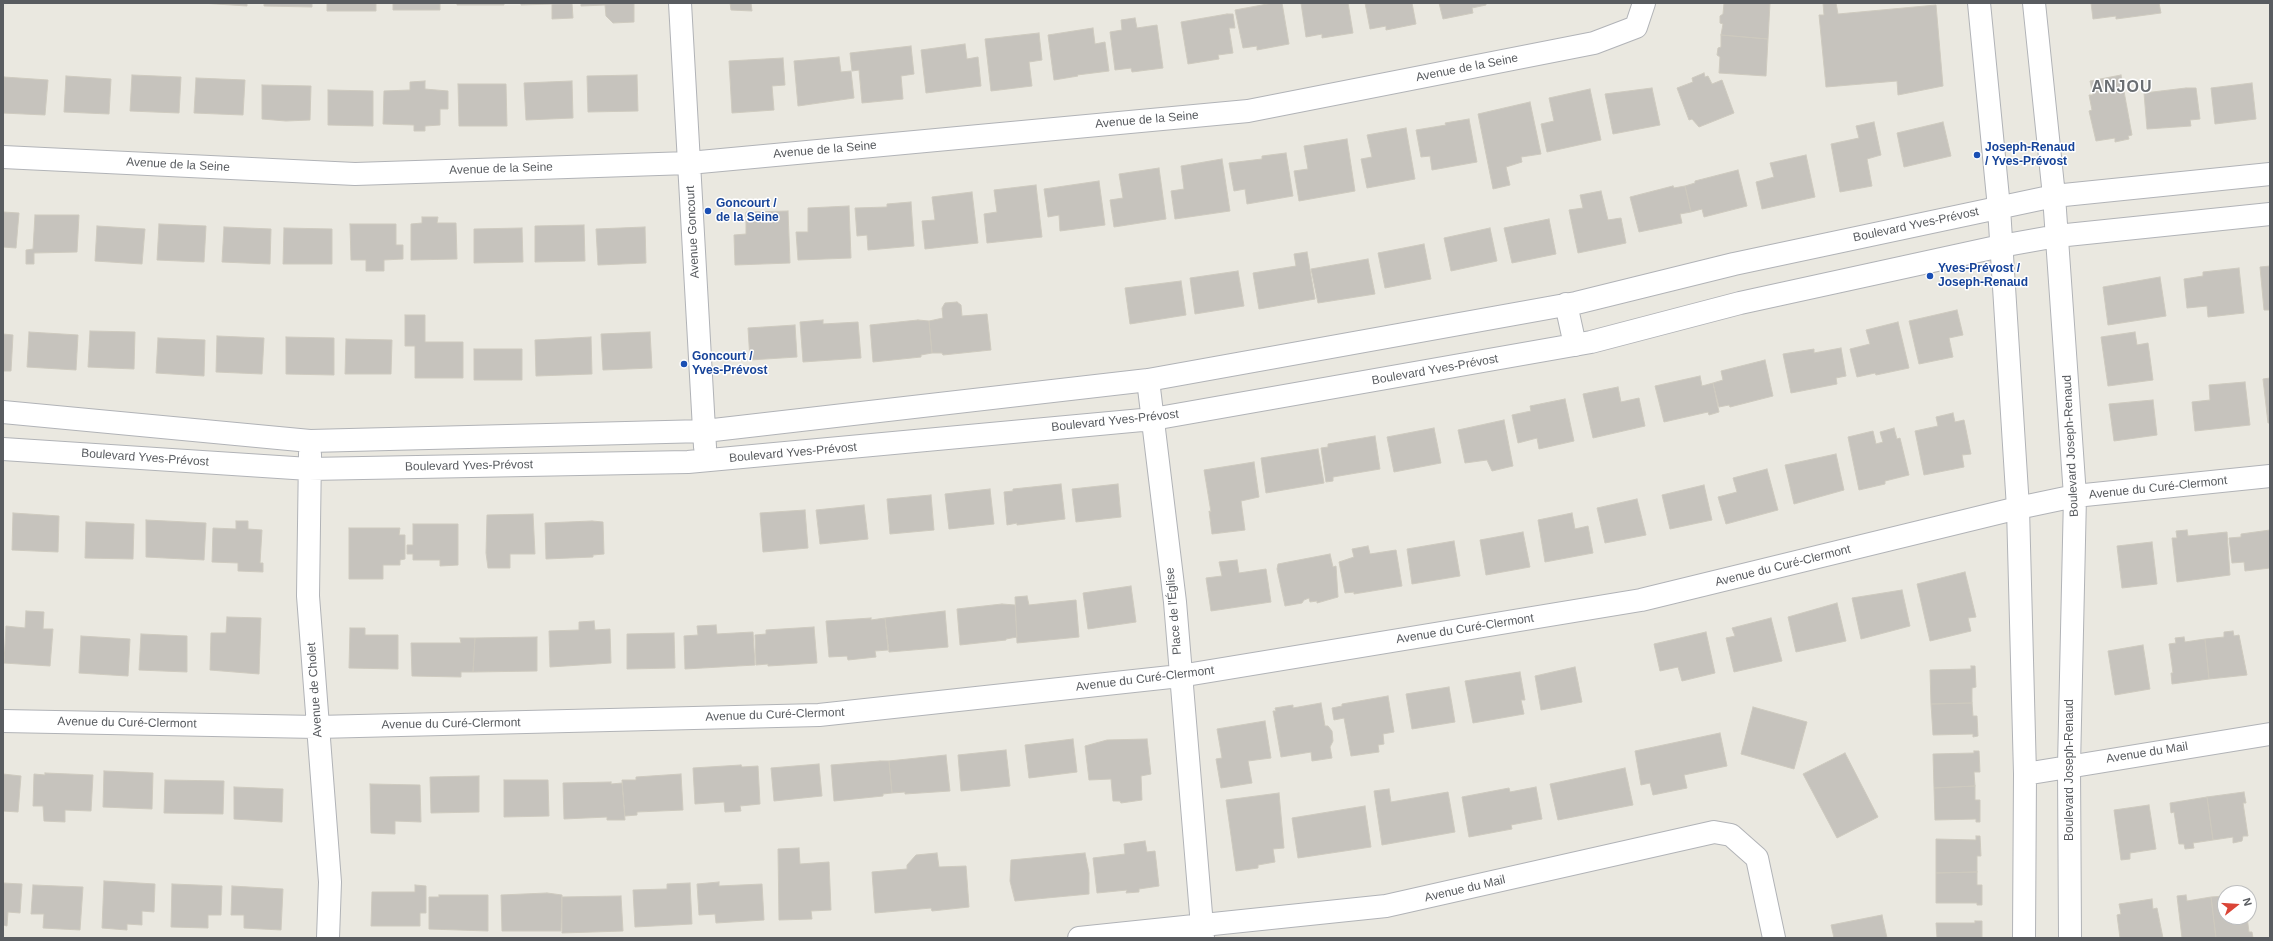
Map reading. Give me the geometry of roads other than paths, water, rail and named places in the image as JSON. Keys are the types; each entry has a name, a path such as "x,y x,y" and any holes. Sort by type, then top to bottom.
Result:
{"street":[{"name":"Avenue Goncourt","path":"680,3 706,462"},
{"name":"Avenue de la Seine","path":"3,157 355,174 689,163 1248,111 1594,43 1636,27 1644,3"},
{"path":"1979,3 1999,208 2018,508 2024,774 2024,938"},
{"name":"Boulevard Joseph-Renaud","path":"2034,3 2054,196 2075,496 2069,766 2070,938"},
{"name":"Boulevard Yves-Prévost","path":"3,412 310,441 705,431 1148,380 1566,304 1734,264 2054,196 2270,174"},
{"name":"Boulevard Yves-Prévost","path":"3,449 309,469 706,462 1153,419 1575,345 1740,303 2001,246 2057,236 2270,214"},
{"path":"1566,304 1575,345"},
{"name":"Place de l'Église","path":"1148,380 1175,602 1202,931"},
{"name":"Avenue de Cholet","path":"310,441 308,596 330,882 328,938"},
{"name":"Avenue du Curé-Clermont","path":"3,721 317,727 819,715 1180,676 1641,600 2018,508 2075,496 2270,476"},
{"name":"Avenue du Mail","path":"2024,774 2270,734"},
{"name":"Avenue du Mail","path":"1079,938 1202,931 1386,906 1714,832 1731,835 1757,858 1774,938"}],"place":[{"name":"Joseph-Renaud / Yves-Prévost","path":"1977,155"},
{"name":"Goncourt / de la Seine","path":"708,211"},
{"name":"Yves-Prévost / Joseph-Renaud","path":"1930,276"},
{"name":"Goncourt / Yves-Prévost","path":"684,364"}],"district":[{"name":"ANJOU","path":"2122,88"}]}
